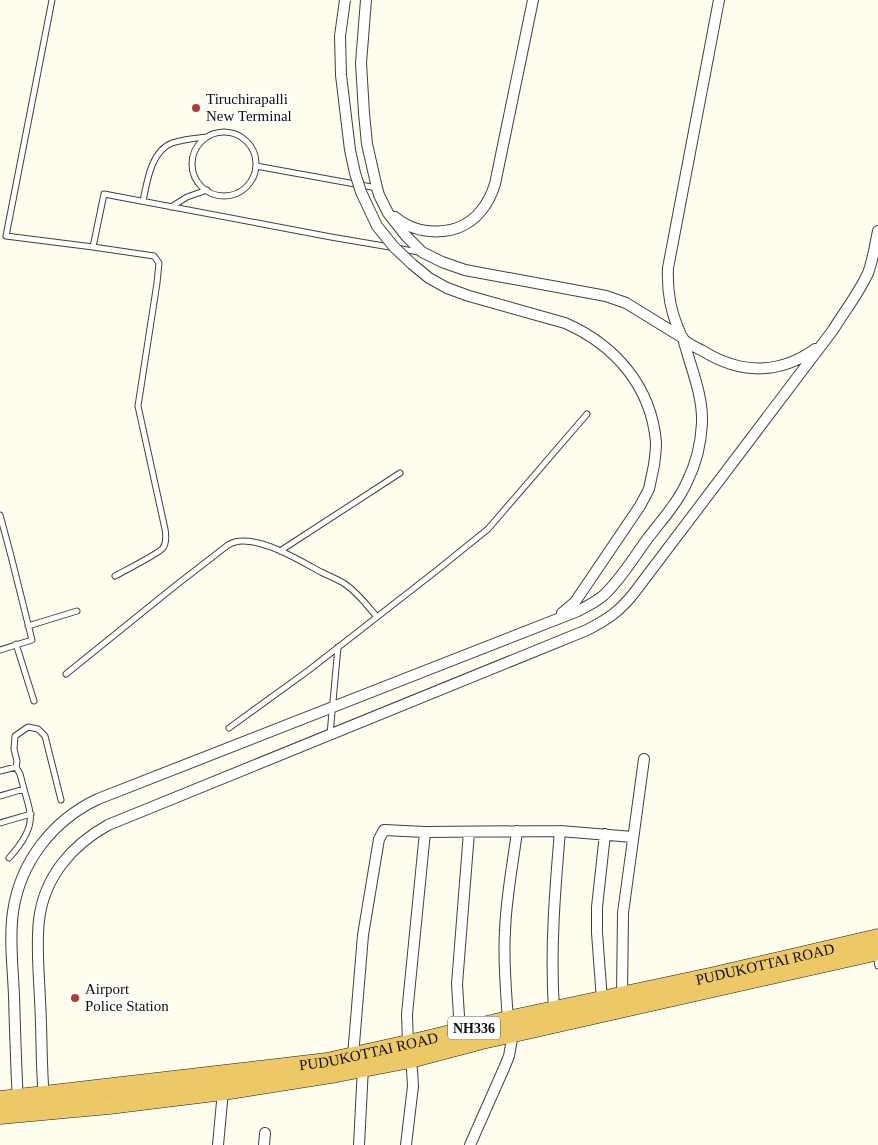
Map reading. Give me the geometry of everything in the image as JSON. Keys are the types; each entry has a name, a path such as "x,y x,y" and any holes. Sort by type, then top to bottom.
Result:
{"highway":[{"name":"PUDUKOTTAI ROAD","path":"0,1100 19,1105 45,1103 327,1062 358,1062 510,1027 877,952"},
{"name":"PUDUKOTTAI ROAD","path":"409,1051 460,1032 510,1027 554,1010 622,995 710,977 877,952"},
{"name":"PUDUKOTTAI ROAD","path":"45,1103 67,1108 109,1105 223,1091 337,1073 358,1062"},
{"name":"NH336","path":"0,1114 19,1105"}],"street":[{"path":"345,0 340,36 341,75 350,150 361,192 377,226 394,247 412,264 429,278 447,288 565,323 588,334 608,349 621,362 631,374 648,404 656,443 654,465 648,489 640,506 576,602 544,624"},
{"path":"366,0 361,63 367,144 378,192 388,213 406,236 422,252 442,262 465,270 606,296 626,303 720,360 734,366 762,369 789,363 802,358 833,330"},
{"path":"378,192 384,204 397,218 412,228 422,230 443,231 454,229 480,212 492,194 495,184 532,0"},
{"path":"19,1105 12,946 13,912 24,872 45,840 64,819 86,804 98,799 578,611 603,596 625,570 675,502 687,483 695,464 702,422 700,401 683,338 675,321 669,296 668,268 719,0"},
{"path":"45,1103 38,948 39,920 45,895 58,868 94,832 108,825 587,630 613,616 634,594 833,330 867,274 878,231"},
{"path":"622,995 623,913 644,759"},
{"path":"359,1145 358,1062 363,935 379,839 384,830 426,832 560,831 633,837"},
{"path":"470,1145 509,1056 510,1027 505,963 505,932 507,898 517,831"},
{"path":"554,1010 552,986 553,923 560,831"},
{"path":"406,1145 412,1086 407,1014 426,832"},
{"path":"460,1032 457,984 469,832"},
{"path":"602,1000 597,907 604,834"},
{"path":"218,1145 223,1091"},
{"path":"264,1145 265,1133"}],"lane":[{"path":"52,0 6,236 154,256 159,263 158,283 138,406 166,538 163,548 115,576"},
{"path":"143,201 148,175 162,148 171,143 217,133 237,134 252,147 256,156 256,166 253,177 247,186 228,196 216,195 206,190 199,182 194,172 193,162 195,152 200,143 208,136"},
{"path":"256,166 378,192"},
{"path":"171,206 187,197 206,190"},
{"path":"93,247 104,194 331,237 422,252"},
{"path":"229,728 338,647 488,529 586,414"},
{"path":"280,551 400,473"},
{"path":"0,515 32,640 0,650"},
{"path":"66,674 175,586 228,545 235,542 249,541 280,551 345,584 363,599 377,617"},
{"path":"28,626 77,611"},
{"path":"16,644 34,701"},
{"path":"330,734 338,647"},
{"path":"9,858 17,850 30,824 31,814 20,774 16,767 17,761 14,749 15,736 28,727 38,729 45,736 61,800"},
{"path":"0,770 16,767"},
{"path":"0,796 24,790"},
{"path":"0,823 31,814"}],"place":[{"name":"Tiruchirapalli New Terminal","path":"196,108"},
{"name":"Airport Police Station","path":"75,998"}]}
